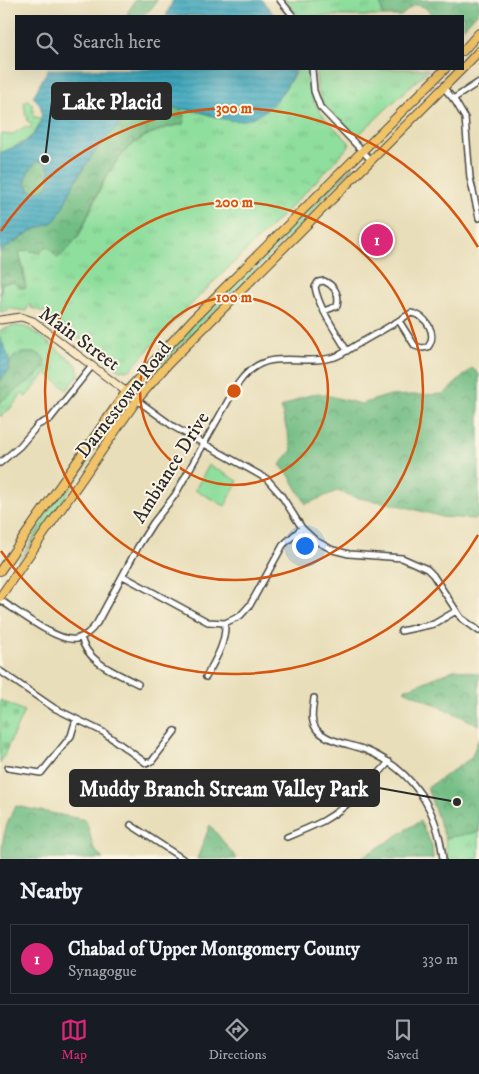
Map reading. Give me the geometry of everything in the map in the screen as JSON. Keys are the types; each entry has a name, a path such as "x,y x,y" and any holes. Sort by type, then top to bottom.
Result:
{"main road":[{"path":"464,50 479,33"},
{"name":"Darnestown Road","path":"464,66 479,51"},
{"name":"Darnestown Road","path":"0,571 126,392 193,319 444,70"},
{"name":"Darnestown Road","path":"0,598 137,400 197,333 460,70"}],"street":[{"path":"280,0 292,15"},
{"path":"312,70 314,91 320,107 370,159"},
{"path":"453,99 479,82"},
{"path":"444,88 465,118 470,178 479,218"},
{"path":"324,311 337,306 339,299 335,289 324,281 318,282 315,287 316,296 324,311 347,350"},
{"name":"Ambiance Drive","path":"81,637 90,632 97,623 144,538 175,495 236,385 244,375 253,367 265,362 283,359 336,357 411,313 419,314 425,319 432,335 432,342 428,347 415,346 399,321"},
{"name":"Main Street","path":"0,320 18,317 33,321 137,400"},
{"path":"0,464 40,424 51,418 92,366"},
{"path":"137,400 170,424 267,480 281,494 302,528 316,542 333,550 349,554 402,558 427,569 433,575 456,611 472,627 479,631"},
{"path":"123,576 208,622 225,623 240,616 250,604 283,545 302,528"},
{"path":"0,598 56,636 67,640 81,637 89,655 99,663 138,684"},
{"path":"401,631 434,624 456,611"},
{"path":"206,677 222,647 226,633 225,623"},
{"path":"0,671 42,700 103,732 146,763 152,761 175,731"},
{"path":"314,698 312,718 317,730 327,737 368,751 389,762 418,789 433,814 441,841 443,859"},
{"path":"8,768 41,773 71,736 76,719"},
{"path":"287,837 323,821 350,802 368,786 389,762"},
{"path":"131,825 183,859"}],"green space":[{"path":"135,0 157,0 144,13 127,15"},
{"path":"285,0 377,0 381,5 383,15 297,15"},
{"path":"377,0 479,0 479,11 464,27 464,15 430,15 423,6 414,5 402,15 383,15 381,5"},
{"path":"297,70 308,70 310,92 319,110 350,145 296,202 184,312 130,370 120,370 44,312 31,308 31,305 29,305 26,311 12,309 0,312 1,283 26,281 19,252 27,250 40,253 46,245 78,238 114,164 141,139 159,130 183,124 185,115 179,109 196,111 223,119 265,110 283,92"},
{"path":"316,70 428,70 356,137 323,104 317,88"},
{"path":"28,100 32,104 34,117 41,118 39,125 31,137 0,153 0,134 12,135 24,127 30,128 32,124 27,121 28,116 25,114 24,102"},
{"path":"153,104 179,109 185,115 183,124 151,133 128,149 109,171 80,232 66,251 58,258 47,246 40,253 27,250 19,252 26,288 20,288 13,282 2,283 0,294 0,252 31,231 56,219 82,171 108,136 130,116"},
{"path":"37,161 46,163 50,179 47,187 37,192 29,189 26,177"},
{"path":"353,165 304,221 144,384 191,327"},
{"path":"14,326 32,330 77,365 79,375 67,390 46,373 26,397 22,394 10,409 0,417 0,330"},
{"path":"21,353 37,353 44,358 45,368 0,402 0,380 5,376 13,358"},
{"path":"472,368 479,374 479,517 474,519 442,517 402,506 354,497 337,491 306,504 289,475 280,465 292,450 281,408 300,398 318,393 361,404 387,396 444,394"},
{"path":"121,409 119,415 95,447 85,468 4,583 30,544 45,516"},
{"path":"209,465 238,481 225,506 195,490"},
{"path":"456,669 479,674 479,725 404,690"},
{"path":"0,700 24,711 0,764"},
{"path":"479,738 479,832 445,838 427,788 471,758"},
{"path":"479,752 479,859 448,859 445,838 448,838"},
{"path":"16,806 86,820 94,849 103,859 2,859 5,831 9,818"},
{"path":"420,821 432,845 433,859 360,859"},
{"path":"210,825 237,859 197,859"}],"water":[{"path":"173,0 262,0 274,15 166,15"},
{"path":"47,70 295,70 285,89 270,106 252,118 241,121 159,104 147,106 136,111 116,128 97,149 75,182 56,219 31,231 0,252 0,153 26,141 37,130 41,118 38,101 33,97","holes":["37,161 46,163 50,179 47,187 37,192 29,189 25,181 28,172"]},
{"path":"0,338 8,354 9,365 5,375 0,379"}],"place":[{"name":"Lake Placid","path":"45,159"},
{"name":"Chabad of Upper Montgomery County","path":"377,240"},
{"name":"Muddy Branch Stream Valley Park","path":"457,802"}]}
